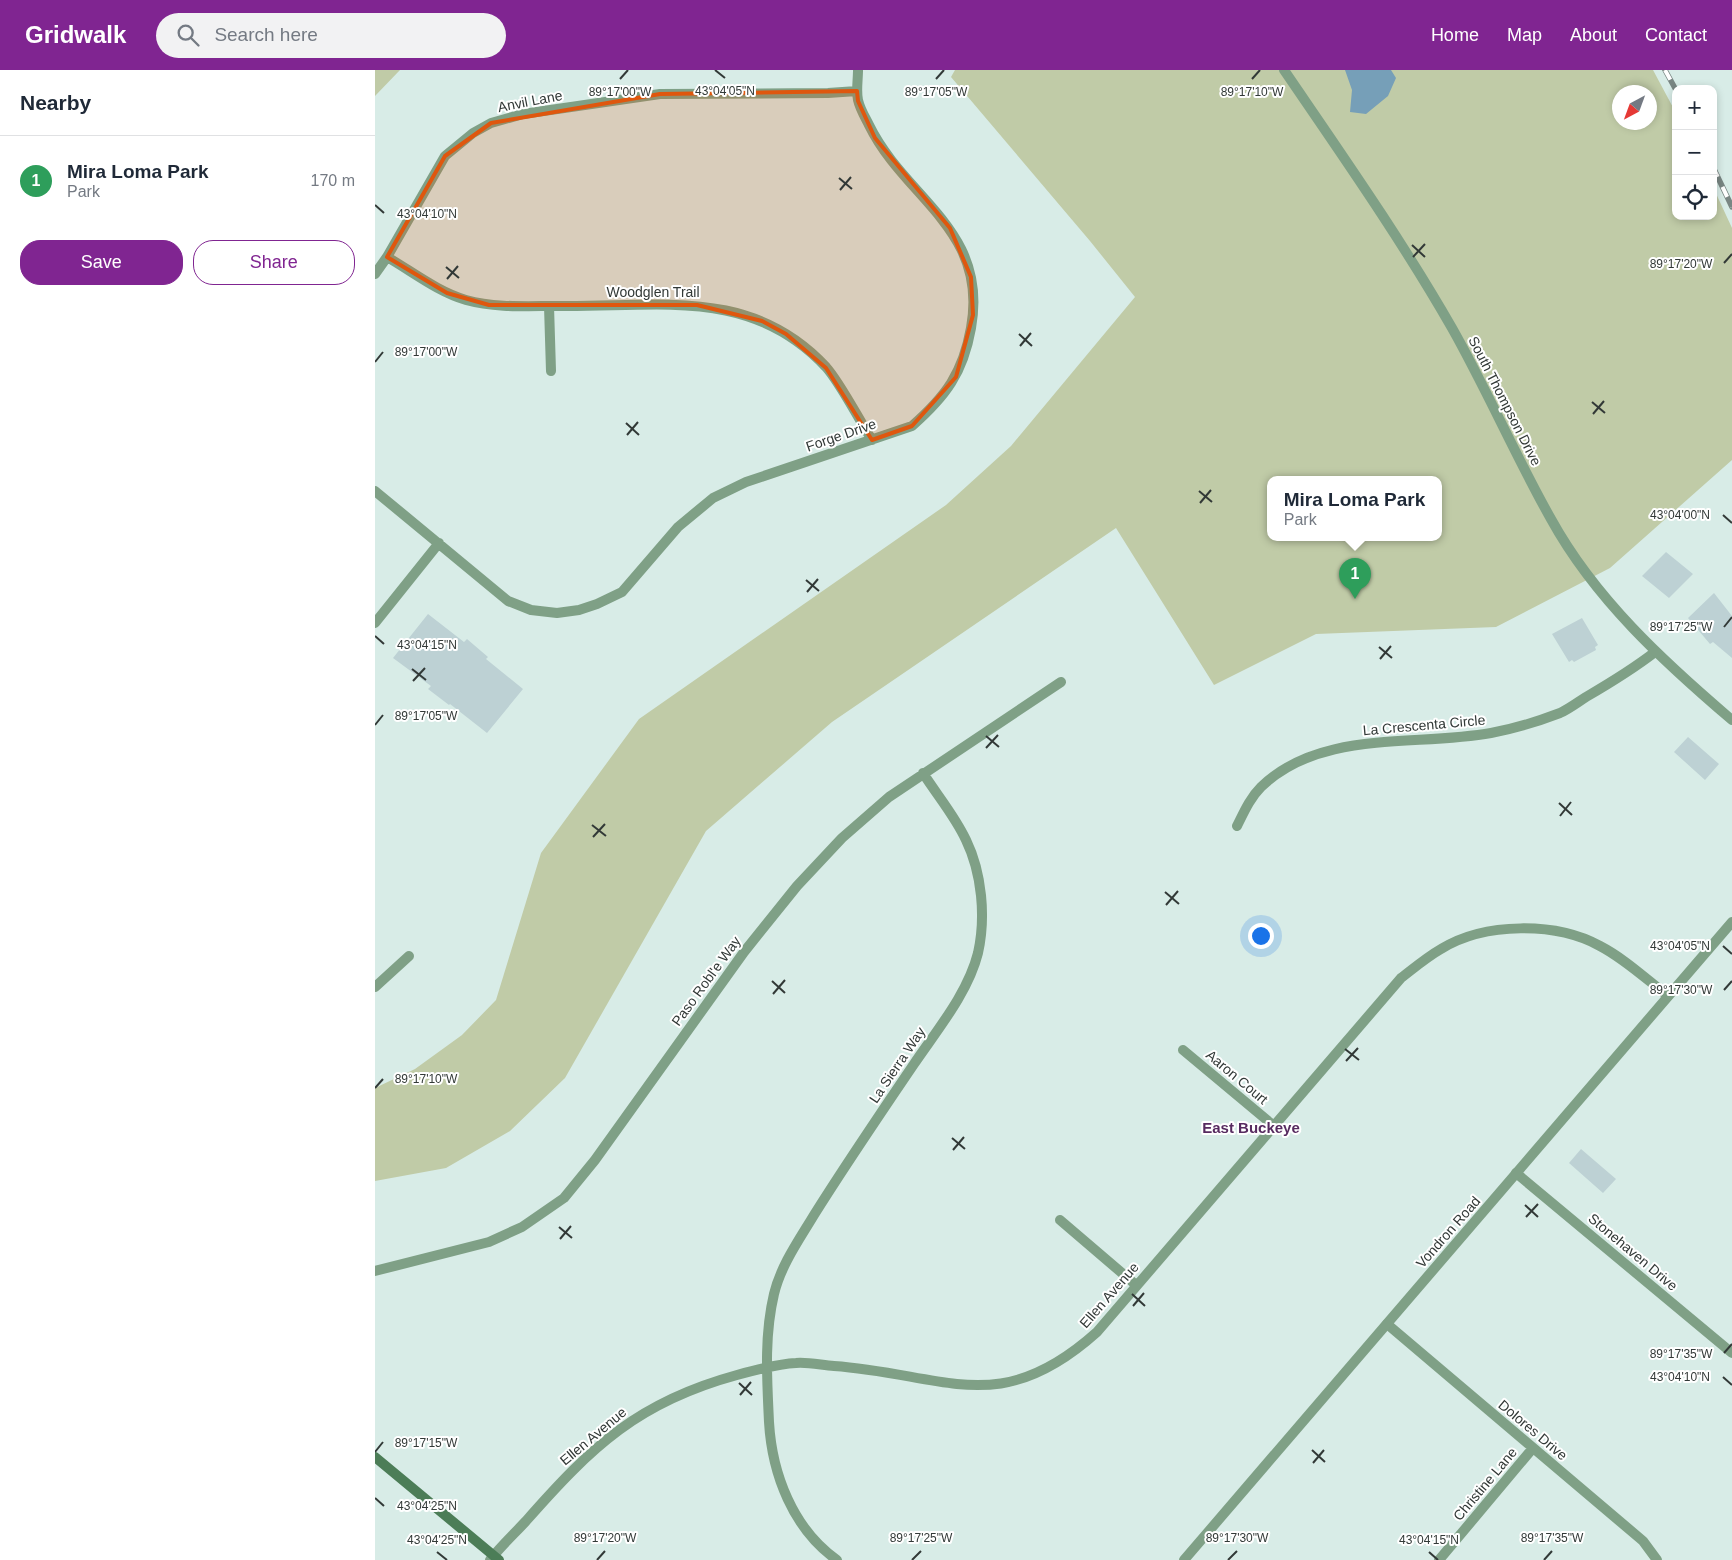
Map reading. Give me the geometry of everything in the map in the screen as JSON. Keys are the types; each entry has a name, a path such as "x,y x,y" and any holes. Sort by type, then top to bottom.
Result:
{"main road":[{"path":"376,1457 494,1558"}],"street":[{"name":"Forge Drive","path":"375,491 508,601 531,610 557,613 579,610 622,592 678,527 713,498 746,482 912,426 931,410 949,388 962,364 973,315 971,277 960,245 951,228 875,138 858,101 858,70"},
{"name":"South Thompson Drive","path":"1284,70 1420,272 1453,331 1551,521 1609,602 1655,652 1732,720"},
{"name":"Anvil Lane","path":"375,274 387,257 445,156 473,133 491,123 523,114 660,94 857,91"},
{"name":"Woodglen Trail","path":"387,257 447,293 489,305 697,305 735,312 762,321 786,334 826,368 872,440"},
{"path":"549,306 551,371"},
{"path":"375,624 439,543"},
{"name":"La Crescenta Circle","path":"1237,826 1251,799 1261,788 1300,759 1324,750 1367,744 1426,741 1492,733 1561,713 1629,672 1655,652"},
{"name":"Paso Robl'e Way","path":"375,1271 489,1242 529,1223 564,1198 595,1160 744,952 797,886 842,838 889,796 1061,682"},
{"name":"La Sierra Way","path":"837,1560 802,1525 791,1507 778,1475 770,1434 767,1369 774,1294 786,1262 827,1194 966,984 978,953 982,920 978,875 966,840 923,773"},
{"name":"Vondron Road","path":"1184,1560 1732,922"},
{"name":"Ellen Avenue","path":"494,1558 591,1452 638,1416 667,1400 704,1384 796,1363 856,1367 962,1386 999,1385 1020,1381 1040,1373 1077,1351 1097,1332 1401,978 1443,948 1465,938 1520,928 1544,929 1585,939 1623,960 1668,996"},
{"path":"375,987 409,956"},
{"name":"Aaron Court","path":"1183,1050 1274,1126"},
{"name":"Stonehaven Drive","path":"1516,1173 1732,1353"},
{"path":"1061,1220 1136,1285"},
{"name":"Dolores Drive","path":"1387,1324 1643,1541 1657,1560"},
{"name":"Christine Lane","path":"1439,1560 1533,1448"}],"highlighted area":[{"path":"857,91 858,101 875,138 950,228 971,277 973,315 956,377 912,426 872,440 826,368 786,334 762,321 697,305 489,305 447,293 387,257 445,156 491,123 660,94"}],"green space":[{"path":"375,70 400,70 375,96"},
{"path":"955,70 1653,70 1672,106 1672,220 1717,220 1717,196 1732,228 1732,460 1610,568 1496,627 1316,634 1214,685 1116,528 832,722 706,831 565,1078 510,1131 446,1168 375,1181 375,1088 415,1069 462,1035 496,1000 541,853 639,719 946,505 1011,446 1135,297 951,77"}],"water":[{"path":"1345,70 1391,70 1396,78 1388,96 1366,114 1350,112 1352,90"}],"building":[{"path":"1666,552 1693,574 1669,598 1642,576"},
{"path":"1714,593 1732,616 1732,658 1713,642 1710,644 1688,618"},
{"path":"428,614 464,642 467,639 488,657 486,659 523,689 487,733 428,689 431,686 393,658"},
{"path":"1582,618 1598,645 1595,647 1596,650 1574,662 1572,660 1569,662 1552,634"},
{"path":"1688,737 1719,764 1705,780 1674,752"},
{"path":"1581,1149 1616,1179 1603,1193 1569,1163"}],"railway":[{"path":"1665,70 1673,85"},
{"path":"1717,175 1732,207"}],"place":[{"name":"Mira Loma Park","path":"1355,599"}],"district":[{"name":"East Buckeye","path":"1251,1128"}]}
